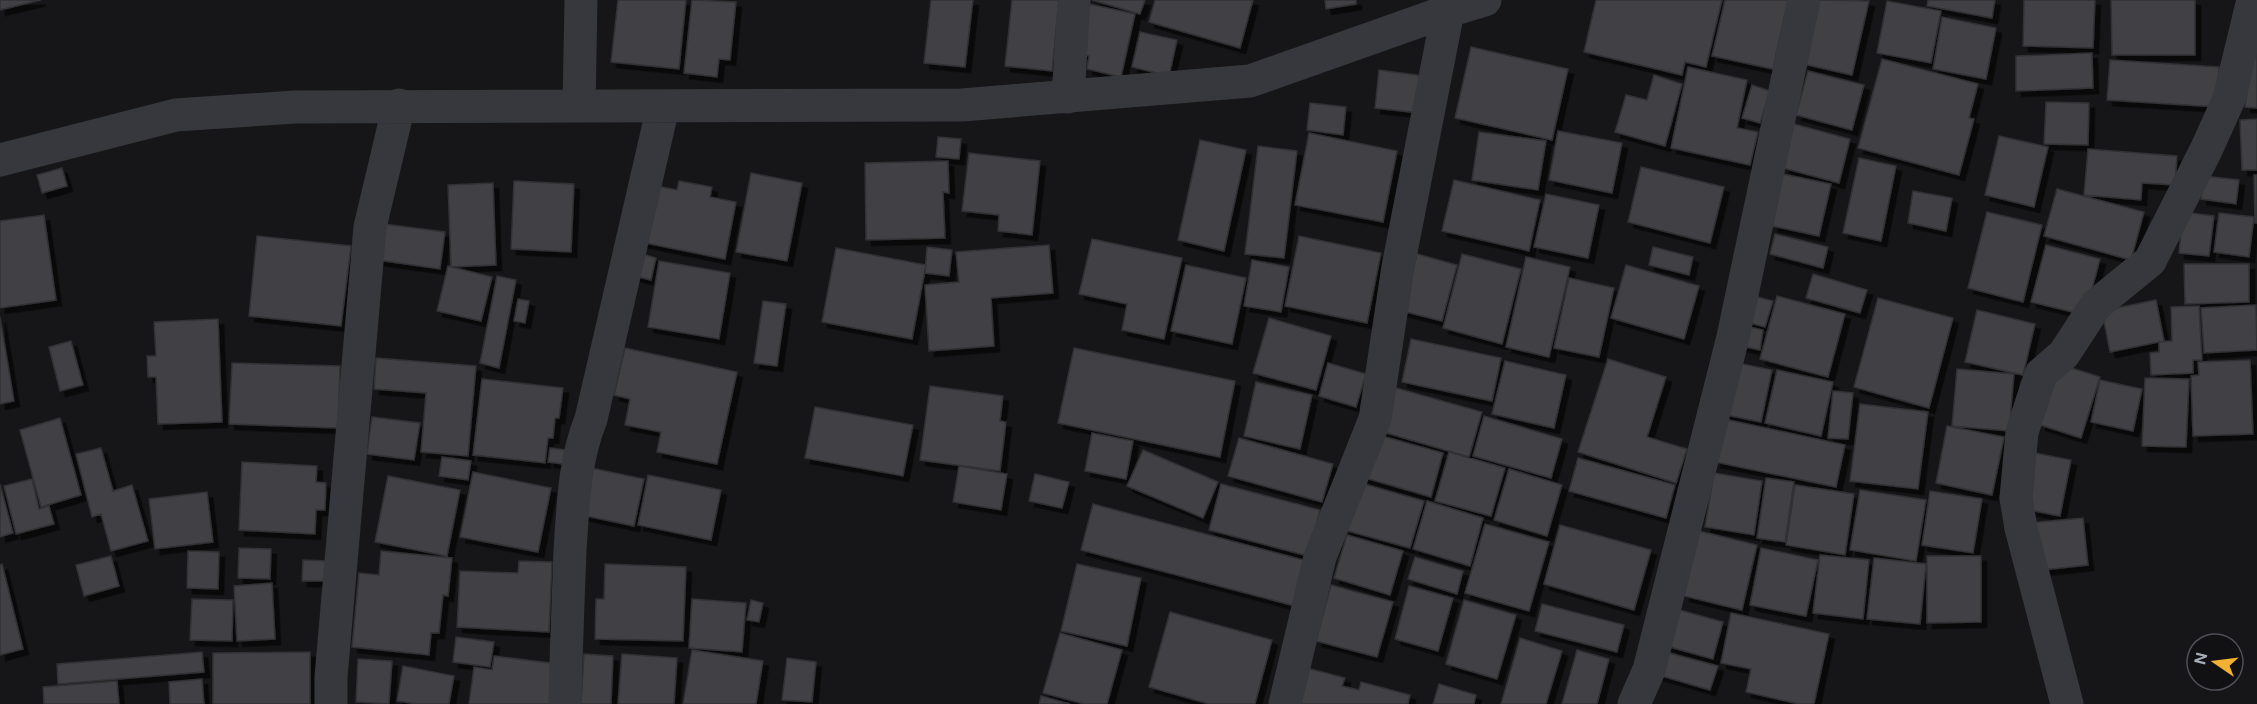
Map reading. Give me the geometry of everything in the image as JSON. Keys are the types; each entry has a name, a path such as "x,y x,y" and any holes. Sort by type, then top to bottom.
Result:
{"street":[{"path":"579,106 581,0"},
{"path":"1068,97 1074,0"},
{"path":"0,160 176,115 295,106 962,105 1250,81 1485,0"},
{"path":"1634,704 1649,670 1733,337 1804,0"},
{"path":"2067,704 2020,528 2016,498 2022,432 2041,374 2064,354 2096,305 2150,261 2229,99 2253,0"},
{"path":"1284,704 1320,557 1375,419 1398,267 1448,11"},
{"path":"331,704 331,676 370,227 399,105"},
{"path":"565,704 573,497 581,443 591,419 663,106"}],"building":[{"path":"0,0 41,0 0,10"},
{"path":"618,0 686,0 679,69 611,62"},
{"path":"692,0 736,2 730,60 719,59 717,77 684,73"},
{"path":"931,0 973,0 965,67 924,63"},
{"path":"1012,0 1059,0 1052,71 1005,66"},
{"path":"1092,0 1145,0 1140,14"},
{"path":"1155,0 1253,0 1240,48 1149,22"},
{"path":"1325,0 1356,0 1356,4 1326,9"},
{"path":"1596,0 1722,0 1706,67 1685,62 1682,75 1584,52"},
{"path":"1725,0 1788,0 1773,69 1712,56"},
{"path":"1818,0 1869,1 1852,75 1803,64"},
{"path":"1928,0 1995,0 1992,18 1927,6"},
{"path":"2024,0 2095,0 2093,48 2023,46"},
{"path":"2111,0 2195,0 2195,55 2112,55"},
{"path":"1887,1 1941,11 1931,63 1877,53"},
{"path":"1089,4 1135,14 1121,77 1087,69 1089,56 1078,54"},
{"path":"1942,17 1996,28 1986,79 1933,69"},
{"path":"1140,32 1177,40 1169,76 1132,67"},
{"path":"2255,33 2257,33 2257,108 2245,107"},
{"path":"1471,47 1568,69 1552,140 1455,118"},
{"path":"2092,53 2093,88 2016,91 2016,56"},
{"path":"1882,59 1978,84 1969,118 1974,119 1959,175 1858,148"},
{"path":"2110,60 2219,67 2217,107 2107,100"},
{"path":"1688,67 1747,80 1737,128 1758,132 1750,165 1671,148"},
{"path":"1379,70 1424,76 1419,113 1375,108"},
{"path":"1808,71 1864,85 1852,130 1796,115"},
{"path":"1654,75 1682,84 1665,146 1615,132 1626,95 1647,100"},
{"path":"1752,85 1770,91 1760,123 1742,118"},
{"path":"2046,102 2089,103 2088,145 2044,144"},
{"path":"1310,103 1346,107 1343,135 1307,130"},
{"path":"2257,119 2257,170 2242,170 2240,120"},
{"path":"1794,124 1850,139 1839,183 1783,168"},
{"path":"1558,131 1622,143 1612,193 1549,180"},
{"path":"1479,132 1546,141 1538,190 1472,180"},
{"path":"1309,133 1397,151 1383,222 1295,205"},
{"path":"1999,136 2048,147 2034,207 1985,195"},
{"path":"938,137 961,139 959,159 936,157"},
{"path":"1200,140 1246,150 1224,251 1178,240"},
{"path":"1258,146 1297,151 1284,258 1245,254"},
{"path":"2088,149 2177,156 2175,185 2142,183 2141,200 2084,195"},
{"path":"969,153 1040,161 1032,235 998,231 999,215 962,211"},
{"path":"1859,158 1896,166 1881,241 1843,233"},
{"path":"948,161 949,193 943,192 945,238 866,240 865,163"},
{"path":"1641,167 1724,187 1710,243 1628,222"},
{"path":"62,168 67,186 42,193 37,175"},
{"path":"751,173 802,183 787,261 736,252"},
{"path":"1783,174 1831,184 1819,236 1772,226"},
{"path":"2254,175 2257,175 2257,223 2255,223"},
{"path":"2204,176 2239,180 2236,204 2201,199"},
{"path":"1454,180 1540,200 1529,251 1442,231"},
{"path":"514,181 574,184 571,252 511,249"},
{"path":"679,181 712,187 710,197 736,202 725,259 640,242 651,185 677,190"},
{"path":"493,183 496,265 451,267 448,185"},
{"path":"2057,189 2144,212 2131,260 2044,236"},
{"path":"1913,191 1952,198 1946,231 1908,223"},
{"path":"1546,194 1599,205 1588,258 1534,247"},
{"path":"1987,212 2042,225 2023,302 1968,288"},
{"path":"2183,212 2214,216 2209,256 2179,253"},
{"path":"2219,213 2254,217 2249,257 2214,252"},
{"path":"44,215 56,300 0,308 0,221"},
{"path":"384,224 445,232 440,269 378,260"},
{"path":"1775,234 1828,247 1823,268 1770,254"},
{"path":"257,236 351,246 341,326 249,316"},
{"path":"1299,236 1381,253 1367,323 1285,306"},
{"path":"1092,239 1182,258 1164,339 1122,330 1127,304 1079,294"},
{"path":"1049,245 1053,293 991,298 994,346 929,351 925,285 959,282 956,252"},
{"path":"2046,245 2100,259 2085,315 2031,302"},
{"path":"927,247 952,250 949,276 925,273"},
{"path":"1653,247 1693,257 1689,275 1649,265"},
{"path":"836,248 926,265 912,339 822,322"},
{"path":"635,252 656,258 651,280 630,275"},
{"path":"1417,254 1457,265 1442,321 1402,311"},
{"path":"1462,254 1521,269 1502,344 1443,328"},
{"path":"1526,257 1570,267 1549,357 1506,347"},
{"path":"1252,260 1289,267 1281,312 1244,306"},
{"path":"659,261 730,273 719,339 648,327"},
{"path":"2184,264 2249,264 2249,302 2185,304"},
{"path":"1186,265 1246,278 1232,344 1171,331"},
{"path":"1626,265 1699,286 1684,339 1611,318"},
{"path":"448,266 492,277 481,321 437,311"},
{"path":"1813,274 1867,290 1860,313 1806,298"},
{"path":"497,276 516,280 499,368 480,363"},
{"path":"1569,278 1614,288 1599,357 1554,348"},
{"path":"1750,295 1773,301 1765,327 1743,321"},
{"path":"1777,296 1845,314 1828,377 1760,359"},
{"path":"1878,298 1953,318 1929,408 1854,387"},
{"path":"518,299 529,301 525,323 514,321"},
{"path":"2156,300 2164,341 2110,352 2102,311"},
{"path":"763,301 786,304 777,366 754,363"},
{"path":"2256,305 2257,350 2204,353 2201,308"},
{"path":"2199,306 2202,360 2193,360 2193,373 2151,375 2150,353 2159,352 2159,342 2172,341 2171,307"},
{"path":"1977,310 2035,324 2023,375 1965,362"},
{"path":"0,317 14,401 0,404"},
{"path":"1269,318 1331,336 1316,390 1253,373"},
{"path":"218,319 222,422 158,424 156,377 148,377 147,356 156,356 154,322"},
{"path":"1741,325 1763,330 1760,350 1736,345"},
{"path":"1411,339 1501,358 1492,401 1402,382"},
{"path":"71,341 83,385 60,391 49,347"},
{"path":"625,348 737,372 717,464 657,452 661,432 625,425 630,399 614,395"},
{"path":"1074,348 1235,381 1220,457 1058,423"},
{"path":"376,358 476,366 468,456 421,452 426,393 374,389"},
{"path":"1608,359 1666,377 1647,437 1687,449 1676,483 1578,452"},
{"path":"2250,360 2253,434 2193,436 2191,376 2199,375 2198,362"},
{"path":"1505,361 1566,375 1554,428 1492,414"},
{"path":"1733,362 1772,370 1761,422 1721,414"},
{"path":"232,363 340,366 338,428 229,424"},
{"path":"1328,363 1366,374 1356,407 1319,396"},
{"path":"2059,364 2100,377 2081,438 2040,425"},
{"path":"1957,369 2014,374 2009,431 1952,426"},
{"path":"1777,370 1833,382 1821,436 1765,423"},
{"path":"2145,378 2189,379 2186,447 2142,446"},
{"path":"482,379 563,388 559,418 555,418 553,438 548,438 545,463 473,455"},
{"path":"2100,380 2142,389 2133,431 2091,422"},
{"path":"1256,382 1312,395 1300,449 1244,436"},
{"path":"930,386 1003,396 1000,421 1006,422 1000,471 920,460"},
{"path":"1389,386 1482,412 1469,457 1376,430"},
{"path":"1833,391 1853,393 1848,439 1828,438"},
{"path":"1860,404 1928,412 1918,489 1850,481"},
{"path":"815,407 913,425 903,476 805,458"},
{"path":"1484,416 1562,439 1551,478 1473,456"},
{"path":"372,417 420,423 414,460 367,454"},
{"path":"60,418 81,495 41,507 20,430"},
{"path":"1724,419 1845,445 1836,487 1715,462"},
{"path":"1947,426 2004,437 1992,495 1936,483"},
{"path":"1092,433 1133,441 1126,479 1085,471"},
{"path":"1375,434 1443,453 1431,497 1362,477"},
{"path":"1239,438 1333,464 1322,502 1228,476"},
{"path":"101,448 113,491 132,485 148,541 111,551 101,514 92,517 76,454"},
{"path":"550,448 565,450 563,464 548,462"},
{"path":"1143,450 1218,482 1203,518 1127,486"},
{"path":"1449,452 1505,468 1491,516 1435,501"},
{"path":"2035,453 2071,460 2060,516 2024,509"},
{"path":"442,457 471,461 468,480 439,476"},
{"path":"1578,458 1675,485 1666,518 1569,491"},
{"path":"242,462 317,466 316,482 326,483 325,510 316,510 315,534 239,530"},
{"path":"959,466 1007,474 1001,510 953,502"},
{"path":"591,468 644,479 634,526 581,515"},
{"path":"1509,469 1562,485 1547,536 1494,520"},
{"path":"473,472 551,488 538,552 460,537"},
{"path":"1714,473 1762,481 1754,535 1705,527"},
{"path":"1035,474 1069,482 1062,508 1029,501"},
{"path":"648,475 721,490 711,540 638,525"},
{"path":"388,476 460,490 447,556 375,542"},
{"path":"1766,478 1794,482 1785,542 1757,538"},
{"path":"32,479 39,509 49,506 54,524 16,534 4,486"},
{"path":"1357,482 1424,501 1410,548 1344,530"},
{"path":"0,484 13,533 0,537"},
{"path":"1221,484 1320,510 1308,556 1209,530"},
{"path":"1795,485 1854,494 1845,555 1786,545"},
{"path":"1860,490 1926,500 1916,561 1850,550"},
{"path":"1930,491 1982,499 1973,553 1922,545"},
{"path":"207,492 213,542 155,549 149,499"},
{"path":"1427,501 1483,518 1470,566 1413,549"},
{"path":"1093,504 1307,561 1295,606 1081,550"},
{"path":"2083,518 2088,565 2034,571 2029,523"},
{"path":"1485,524 1549,542 1529,611 1465,593"},
{"path":"1560,525 1651,550 1634,610 1544,584"},
{"path":"1699,531 1757,545 1742,610 1684,596"},
{"path":"1347,535 1403,551 1390,595 1334,578"},
{"path":"239,548 271,549 270,579 238,578"},
{"path":"1761,548 1818,560 1806,616 1750,605"},
{"path":"188,551 219,552 218,589 187,588"},
{"path":"381,551 452,558 448,596 443,595 439,633 431,633 429,655 352,647 359,573 379,575"},
{"path":"1820,555 1869,560 1863,619 1813,613"},
{"path":"111,556 119,586 84,596 76,565"},
{"path":"1927,556 1981,556 1981,622 1927,623"},
{"path":"1415,557 1463,571 1457,594 1408,579"},
{"path":"1874,558 1926,564 1920,624 1867,619"},
{"path":"303,560 327,561 326,581 302,581"},
{"path":"519,561 552,562 549,632 457,627 460,571 518,573"},
{"path":"2,564 23,649 0,655 0,565"},
{"path":"605,564 686,567 683,641 595,639 596,599 604,599"},
{"path":"1077,564 1141,578 1127,646 1061,631"},
{"path":"272,583 275,639 237,641 234,586"},
{"path":"1331,585 1393,602 1377,657 1316,641"},
{"path":"1409,586 1453,598 1438,651 1395,639"},
{"path":"192,599 233,600 232,641 190,640"},
{"path":"692,599 746,603 742,652 689,648"},
{"path":"751,600 763,603 759,622 747,620"},
{"path":"1464,600 1516,615 1497,679 1446,664"},
{"path":"1542,604 1624,625 1617,652 1535,631"},
{"path":"1676,609 1723,622 1713,659 1666,646"},
{"path":"1170,612 1272,640 1255,704 1209,704 1149,687"},
{"path":"1731,613 1829,634 1814,704 1799,704 1746,692 1751,669 1721,663"},
{"path":"1060,633 1122,650 1107,704 1084,704 1043,693"},
{"path":"456,637 494,642 490,667 453,662"},
{"path":"1520,638 1562,651 1546,704 1501,704"},
{"path":"692,650 763,661 756,704 683,704"},
{"path":"1577,650 1609,659 1597,704 1562,704"},
{"path":"1658,650 1718,666 1710,690 1651,673"},
{"path":"202,652 204,672 58,684 57,664"},
{"path":"310,652 310,704 213,704 213,653"},
{"path":"584,654 613,656 611,704 581,704"},
{"path":"622,654 677,658 674,704 618,704"},
{"path":"494,656 558,664 553,704 469,704 474,667 492,670"},
{"path":"787,658 816,662 812,702 782,700"},
{"path":"358,659 392,661 389,704 356,702"},
{"path":"403,666 454,676 449,704 416,704 397,701"},
{"path":"1307,668 1345,678 1342,686 1359,690 1361,682 1410,695 1408,704 1297,704"},
{"path":"202,679 204,704 170,704 169,682"},
{"path":"117,681 119,704 44,704 43,687"},
{"path":"1439,684 1476,695 1474,704 1433,704"},
{"path":"1041,696 1070,704 1039,704"}]}
